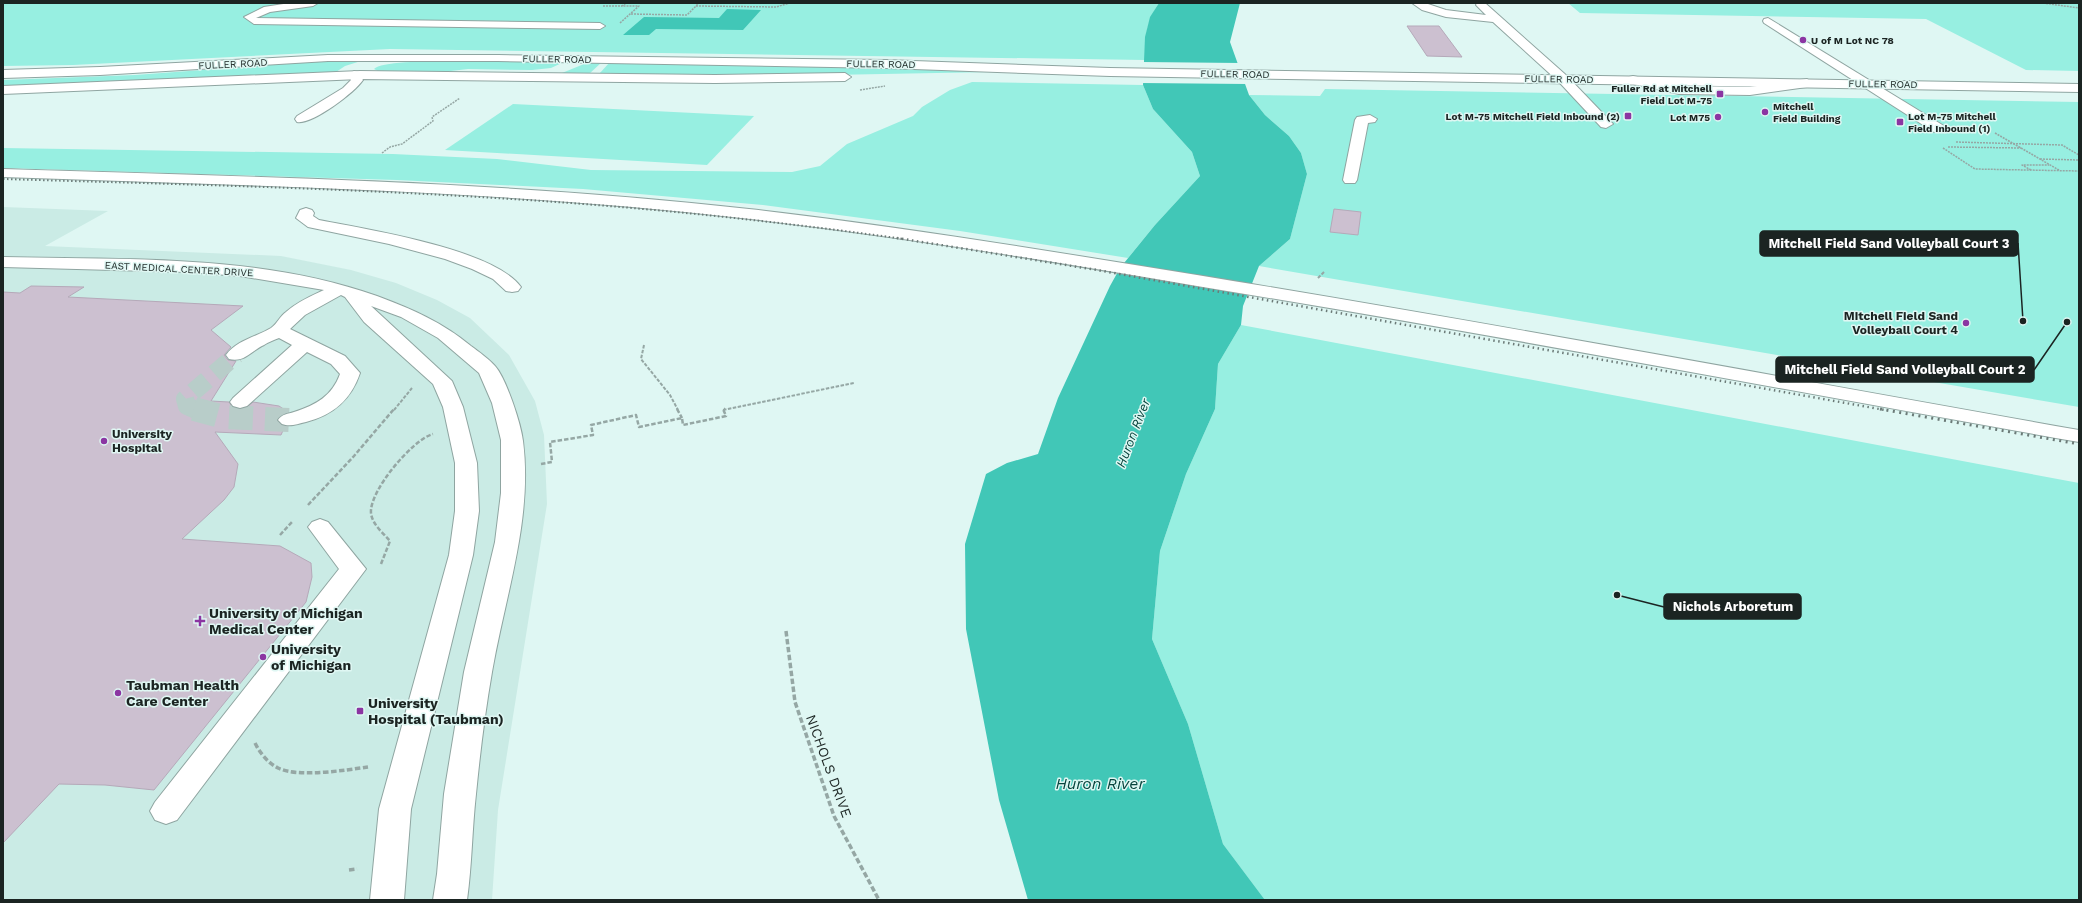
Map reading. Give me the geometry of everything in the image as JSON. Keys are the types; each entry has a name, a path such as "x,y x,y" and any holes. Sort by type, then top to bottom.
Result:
{"main road":[{"path":"313,3 268,10 249,16 254,21 600,26"},
{"path":"1417,3 1432,10 1498,19"},
{"path":"1481,5 1563,79 1606,124"},
{"path":"1768,21 1939,129"},
{"path":"302,119 347,91 357,80 354,75 358,68 368,64 400,57"},
{"name":"FULLER ROAD","path":"3,74 100,71 328,58 400,57 886,64 1110,72 1633,80 1679,90 1729,91 1750,91 1807,83 2079,88"},
{"path":"531,76 568,66 583,59"},
{"name":"FULLER ROAD","path":"885,76 1110,72"},
{"name":"FULLER ROAD","path":"3,90 354,75 715,79 861,77"},
{"path":"1350,180 1362,120 1370,119"},
{"path":"3,174 452,190 653,204 747,213 960,241 1106,265 2079,436"},
{"path":"306,213 304,218 314,224 411,244 457,257 490,270 508,280 512,286"},
{"name":"EAST MEDICAL CENTER DRIVE","path":"3,262 187,267 240,271 285,277 346,291 407,313 445,334 488,370 502,403 512,440 512,493 507,542 478,672 460,794 454,874 450,900"},
{"path":"236,355 256,341 279,331 283,323 295,313 346,291 371,318 442,381 453,407 466,463 467,511 461,555 395,809 387,900"},
{"path":"279,331 338,360 350,373 346,387 337,399 310,415 289,420"},
{"path":"240,402 304,344"},
{"path":"166,811 353,569 308,517"}],"path":[{"path":"639,6 644,3"},
{"path":"631,14 687,15 699,3"},
{"path":"696,6 776,8 790,3"},
{"path":"2043,3 2079,8"},
{"path":"382,153 390,147 402,144 433,121 432,117 458,99 465,97"},
{"path":"1995,133 2059,171"},
{"path":"1951,142 2062,145 2079,155"},
{"path":"1938,144 1975,169 2079,171"},
{"path":"1942,147 2021,148"},
{"path":"2040,159 2079,160"},
{"path":"2032,170 2021,164 2050,165"},
{"path":"644,345 640,359 670,395 682,418 683,425 726,416 723,409 854,383"},
{"path":"280,535 308,517 417,382"},
{"path":"551,458 550,442 592,435 591,424 636,415 638,427 682,418"},
{"name":"NICHOLS DRIVE","path":"786,631 795,702 829,802 834,816 879,900"},
{"path":"253,738 259,753 282,770 334,772 368,767"}],"shaded area":[{"path":"3,3 1159,3 1151,17 1147,30 1145,60 390,49 73,65 3,66"},
{"path":"1568,3 2079,3 2079,71 2026,70 1926,19 1580,13"},
{"path":"322,61 361,61 345,66 336,72 3,87 3,80 135,75"},
{"path":"434,61 564,62 551,68 532,70 468,69 442,72 380,72 374,69 396,63"},
{"path":"589,62 602,62 589,74 562,73"},
{"path":"610,62 945,67 1043,71 775,76 599,74"},
{"path":"972,82 1143,85 1153,109 1192,152 1200,176 1155,225 1128,258 960,231 763,205 583,189 397,180 3,168 3,148 393,154 497,159 591,170 792,172 820,166 847,144 913,116 922,107 950,90"},
{"path":"1325,89 2079,102 2079,407 1259,266 1290,239 1307,174 1301,153 1289,136 1265,115 1249,95 1320,96"},
{"path":"513,104 754,116 707,165 445,150"},
{"name":"University of Michigan","path":"3,207 108,211 45,246 281,256 351,270 396,283 437,300 470,318 509,355 535,401 544,435 547,504 498,810 492,900 3,900"},
{"path":"1241,325 2079,483 2079,900 1265,900 1223,844 1188,724 1152,639 1160,551 1186,474 1215,409 1218,364"}],"water":[{"name":"Huron River","path":"1159,3 1240,3 1230,42 1249,95 1265,115 1289,136 1301,153 1307,174 1290,239 1259,266 1243,306 1241,325 1218,364 1215,409 1186,474 1160,551 1152,639 1188,724 1223,844 1265,900 1028,900 999,800 966,629 965,544 986,474 1007,463 1038,454 1058,398 1110,286 1120,268 1155,225 1200,176 1192,152 1153,109 1143,85 1145,37 1150,17"},
{"path":"727,9 761,10 743,30 656,29 649,35 623,35 644,17 719,18"}],"pier":[{"path":"1142,62 1240,63 1247,84 1141,83"}],"building":[{"path":"1407,26 1439,26 1462,57 1427,56"},
{"path":"1334,209 1361,212 1358,235 1330,232"},
{"path":"31,286 84,287 68,297 243,306 211,330 231,347 224,355 228,360 236,361 211,401 229,402 232,407 240,409 247,407 253,402 279,406 288,412 281,415 276,420 285,426 281,435 215,432 238,464 234,487 224,500 182,539 280,546 311,563 312,577 306,602 154,790 105,785 59,784 3,843 3,292 20,293"}],"tunnel":[{"path":"196,410 187,406 185,399 236,355"},
{"path":"194,409 224,417 289,420"}],"railway":[{"path":"3,179 321,189 560,202 708,215 900,238"},
{"path":"900,238 904,239"},
{"path":"900,238 1097,270 1885,410"},
{"path":"1880,409 2079,444"}],"place":[{"name":"U of M Lot NC 78","path":"1803,40"},
{"name":"Fuller Rd at Mitchell Field Lot M-75","path":"1720,94"},
{"name":"Mitchell Field Building","path":"1765,112"},
{"name":"Lot M-75 Mitchell Field Inbound (2)","path":"1628,116"},
{"name":"Lot M75","path":"1718,117"},
{"name":"Lot M-75 Mitchell Field Inbound (1)","path":"1900,122"},
{"name":"Mitchell Field Sand Volleyball Court 3","path":"2023,321"},
{"name":"Mitchell Field Sand Volleyball Court 2","path":"2067,322"},
{"name":"Mitchell Field Sand Volleyball Court 4","path":"1966,323"},
{"name":"University Hospital","path":"104,441"},
{"name":"Nichols Arboretum","path":"1617,595"},
{"name":"University of Michigan Medical Center","path":"200,621"},
{"name":"University of Michigan","path":"263,657"},
{"name":"Taubman Health Care Center","path":"118,693"},
{"name":"University Hospital (Taubman)","path":"360,711"}]}
